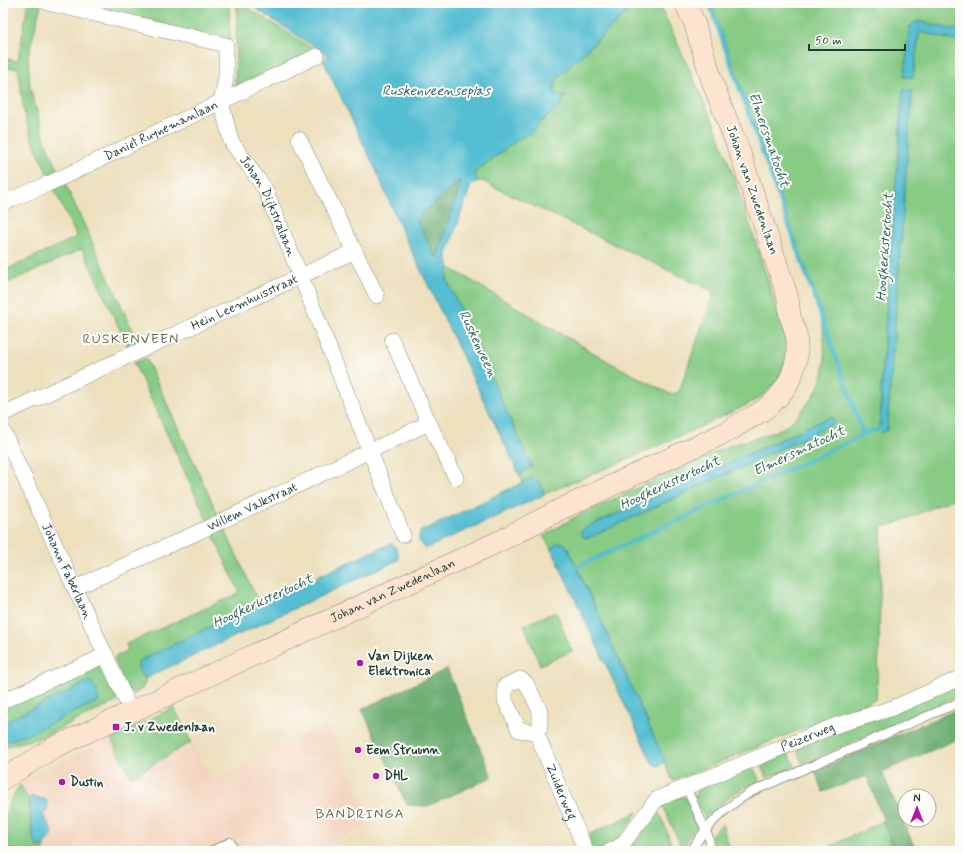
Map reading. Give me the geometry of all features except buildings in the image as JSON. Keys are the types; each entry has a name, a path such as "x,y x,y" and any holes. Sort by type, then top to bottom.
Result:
{"main road":[{"name":"Johan van Zwedenlaan","path":"671,3 682,28 713,84"},
{"name":"Johan van Zwedenlaan","path":"3,779 53,748 502,540 562,508 730,430 770,405 784,390 790,382 796,362 797,343 788,298 740,154 713,84 694,22 685,3"},
{"name":"Johan van Zwedenlaan","path":"3,763 23,755 53,748"}],"street":[{"name":"Johan Dijkstralaan","path":"48,3 226,45 226,78 221,102 231,141 265,189 403,535"},
{"name":"Daniël Ruynemanlaan","path":"3,203 50,183 318,56"},
{"path":"299,139 377,296"},
{"name":"Hein Leemhuisstraat","path":"3,414 355,251"},
{"path":"392,340 429,423 456,478"},
{"name":"Willem Valkstraat","path":"75,588 207,528 429,423"},
{"name":"Johann Faberlaan","path":"3,431 7,454 75,588 131,711"},
{"path":"3,701 106,655"},
{"name":"Peizerweg","path":"610,851 622,845 657,799 834,726 893,708 960,678"},
{"name":"Zuiderweg","path":"536,732 586,851"}],"lane":[{"name":"Peizerweg","path":"691,851 705,830 727,808 750,792 960,702"},
{"path":"686,787 709,838 711,851"},
{"path":"211,851 230,842 235,851"}],"shaded area":[{"path":"172,707 213,780 328,724 372,821 319,851 35,851 20,785 39,773"}],"green space":[{"path":"28,3 41,5 28,56 30,87 45,141 58,170 48,175 32,139 24,112 18,68 3,68 3,58 18,61"},
{"path":"80,3 229,3 230,42"},
{"path":"237,3 240,3 317,51 235,86"},
{"path":"637,3 659,3 717,130 745,209 784,331 786,351 784,364 779,377 770,389 751,403 655,447 542,495 544,493 541,483 532,478 523,482 519,474 531,467 447,280 447,272 450,268 609,362 670,394 676,393 680,389 714,292 482,181 478,181 475,172 521,137 526,136 536,128 536,125 560,106 565,96 558,96 555,94 554,84 559,76"},
{"path":"711,3 960,3 960,31 922,22 915,22 913,77 919,33 922,32 960,42 960,496 894,524 881,527 879,652 876,699 673,781 566,545 563,543 554,546 552,550 543,536 575,517 729,446 783,428 796,418 817,390 823,374 825,359 822,313","holes":["912,90 887,430 883,432 880,430 882,368 903,91"]},
{"path":"459,180 461,182 437,257 435,256 416,219"},
{"path":"65,183 139,344 129,349 82,249 3,285 3,271 77,237 54,189"},
{"path":"146,358 218,515 207,520 134,363"},
{"path":"224,528 259,603 139,661 141,675 146,678 143,688 134,694 127,689 114,658 128,650 126,644 240,593 212,533"},
{"path":"556,612 572,651 540,665 524,625"},
{"path":"99,666 105,667 120,700 39,738 3,747 3,709 91,668"},
{"path":"447,669 492,777 428,806 407,805 362,709"},
{"path":"960,683 960,696 802,763 798,753 798,748"},
{"path":"174,707 191,742 131,777 111,739"},
{"path":"960,708 960,738 882,772 897,807 897,828 906,828 916,851 895,851 867,776 823,792 815,771"},
{"path":"787,752 795,766 767,778 762,767 763,763"},
{"path":"751,767 754,769 760,781 730,796 705,818 695,797 697,790"},
{"path":"20,785 29,800 33,838 38,847 44,845 44,851 10,851 5,833 5,817 10,801"},
{"path":"681,796 686,798 699,824 690,835 682,851 676,851 679,841 663,806 664,803"},
{"path":"637,812 616,841 603,849 596,851 590,845 586,836"},
{"path":"655,813 658,813 662,818 671,844 667,851 623,851"},
{"path":"883,821 895,851 829,851 831,846"},
{"path":"722,824 730,851 714,851 712,834"}],"water":[{"name":"Ruskenveenseplas","path":"247,3 637,3 559,76 555,84 555,94 558,96 565,96 560,106 536,125 536,128 526,136 521,137 475,172 478,181 471,185 447,254 447,262 450,268 447,272 447,280 532,467 519,474 402,231 375,168 323,60 329,56","holes":["459,181 461,182 437,257 435,256 416,219"]},
{"path":"915,22 922,22 960,31 960,42 922,32 919,33 913,77 904,77 910,26"},
{"path":"903,90 912,90 887,430 883,432 880,430 882,368"},
{"path":"830,417 833,419 834,423 821,430 593,536 587,538 582,536 581,531 583,529"},
{"path":"532,478 540,483 544,493 542,496 427,548 423,547 419,538 420,532"},
{"path":"392,543 397,551 398,560 146,678 139,671 139,661 259,603"},
{"path":"558,543 563,543 566,545 577,567 665,761 660,766 652,763 552,550"},
{"path":"90,681 97,690 99,701 28,734 3,743 3,724 16,716"},
{"path":"31,796 47,800 47,811 43,814 53,833 44,845 38,847 33,838 29,800"}],"waterway":[{"name":"Elmersmatocht","path":"572,569 859,437 862,430 709,3"},
{"path":"861,434 884,428"},
{"name":"Elmersmatocht","path":"657,851 661,844"}],"place":[{"name":"Van Dijken Elektronica","path":"360,663"},
{"name":"J. v Zwedenlaan","path":"116,727"},
{"name":"Eem Struunn","path":"358,750"},
{"name":"DHL","path":"376,776"},
{"name":"Dustin","path":"62,782"}],"district":[{"name":"RUSKENVEEN","path":"131,339"},
{"name":"BANDRINGA","path":"360,814"}],"water label":[{"name":"Hoogkerkstertocht","path":"885,247"},
{"name":"Ruskenveen","path":"478,344"},
{"name":"Hoogkerkstertocht","path":"670,483"},
{"name":"Hoogkerkstertocht","path":"263,601"}]}
